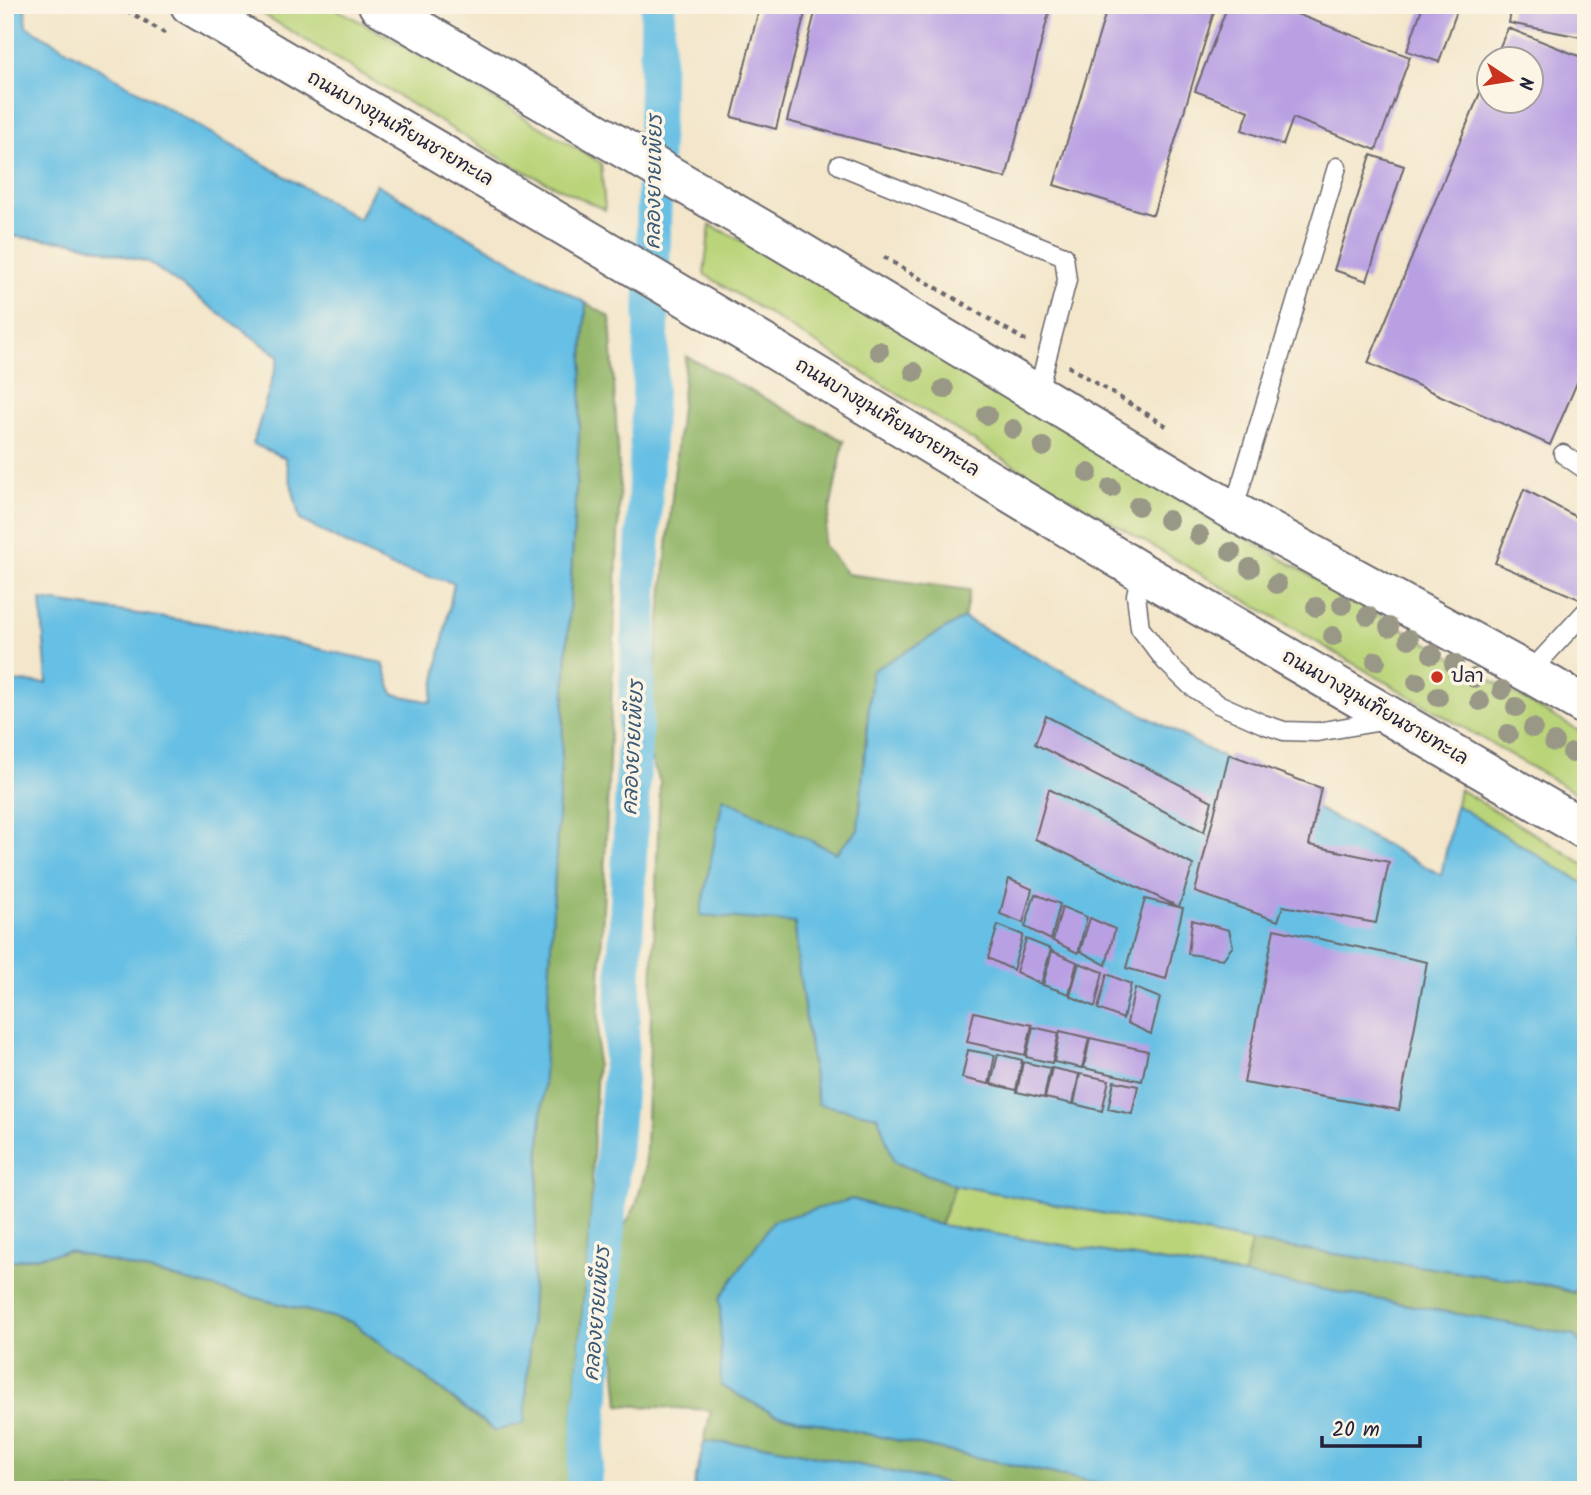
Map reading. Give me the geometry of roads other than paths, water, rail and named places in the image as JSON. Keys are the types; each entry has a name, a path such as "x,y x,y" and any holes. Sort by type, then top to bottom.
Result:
{"main road":[{"name":"ถนนบางขุนเทียนชายทะเล","path":"190,5 763,343 1141,572 1586,830"},
{"path":"378,5 777,238 1233,511 1586,706"}],"lane":[{"path":"839,165 1048,247 1064,256 1067,280 1037,396"},
{"path":"1233,511 1337,167"},
{"path":"1563,454 1586,470"},
{"path":"1141,572 1136,595 1140,628 1166,662 1191,687 1219,704 1284,731 1317,732 1395,719"},
{"path":"1529,673 1586,611"}],"water":[{"path":"5,5 25,5 26,26 359,219 376,184 586,303 525,1423 495,1431 352,1322 69,1251 5,1262 5,682 47,683 41,600 208,624 383,663 393,694 431,702 454,583 392,567 300,520 285,458 253,444 279,356 148,262 73,242 9,236 5,229"},
{"path":"964,618 1441,875 1456,805 1586,885 1586,1262 1574,1292 1536,1283 1251,1242 955,1185 894,1162 878,1116 818,1104 798,965 795,923 700,915 723,798 836,853 858,830 872,671"},
{"path":"852,1199 940,1225 1244,1275 1573,1335 1586,1348 1586,1490 1130,1490 774,1414 721,1386 720,1298 773,1221"},
{"path":"704,1442 769,1446 977,1490 693,1490"}],"waterway":[{"name":"คลองยายเพียร","path":"583,1490 620,1075 651,356 658,5"}],"place":[{"name":"ปลา","path":"1437,677"}]}
